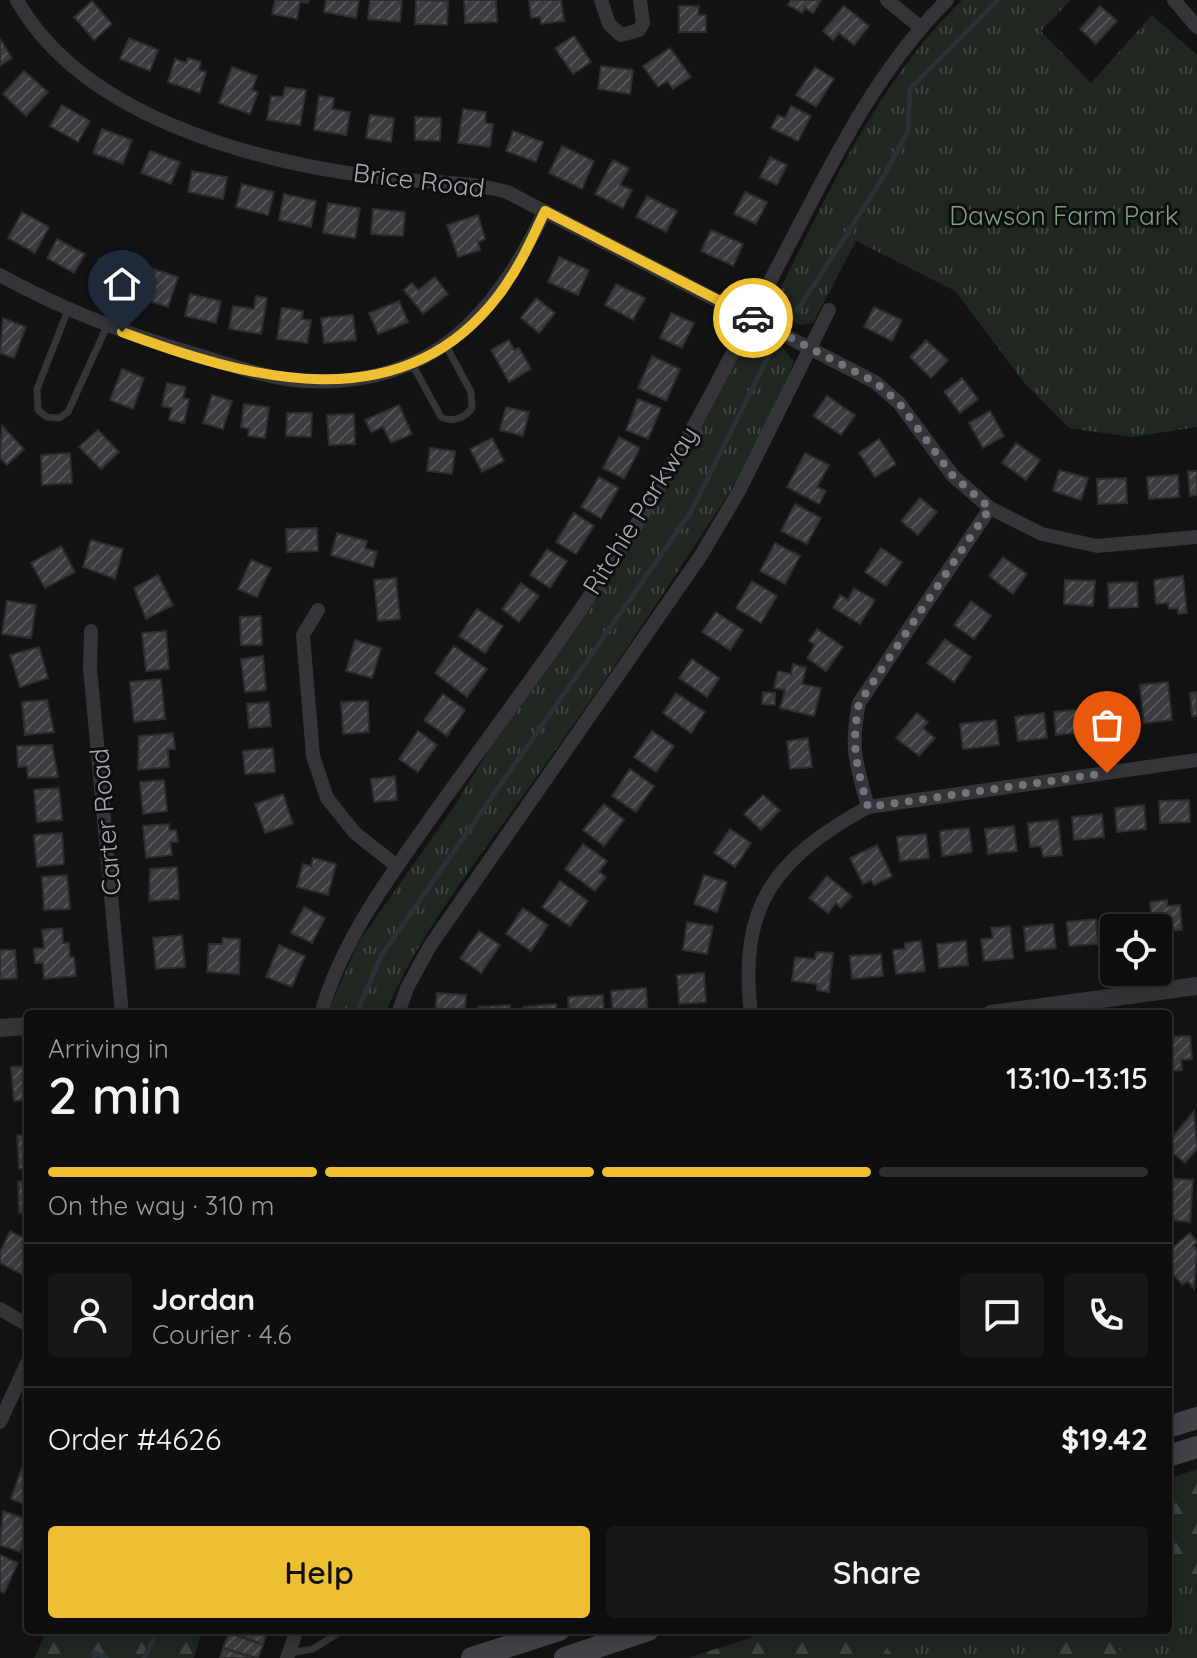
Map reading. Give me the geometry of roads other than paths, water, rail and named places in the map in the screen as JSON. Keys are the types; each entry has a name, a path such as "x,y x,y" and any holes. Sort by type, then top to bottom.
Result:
{"main road":[{"path":"1172,1426 1197,1418"},
{"path":"1172,1455 1197,1447"},
{"path":"472,1658 547,1634"},
{"path":"565,1658 621,1634"}],"street":[{"name":"Brice Road","path":"17,0 29,22 62,60 109,93 181,129 322,169 377,177 480,184 507,192 751,316 875,382 899,403 953,476 990,508 1042,534 1097,546 1197,537"},
{"path":"601,0 609,24 621,35 639,30 643,23 640,0"},
{"path":"887,0 920,27"},
{"name":"Ritchie Parkway","path":"322,1010 350,942 397,866 630,535 751,316 852,123 920,27 947,0"},
{"path":"1174,0 1197,27"},
{"path":"0,275 107,326 217,361 301,381 345,381 385,374 445,343 473,323 497,297 520,263 545,211"},
{"path":"399,1010 407,988 430,946 700,557 739,491 829,310"},
{"path":"868,807 852,739 859,703 990,508"},
{"path":"318,610 303,635 313,756 327,798 355,833 397,866"},
{"name":"Carter Road","path":"91,631 90,668 122,1010"},
{"path":"751,1010 748,945 758,907 776,879 822,833 868,807 1197,760"},
{"path":"1020,1010 1197,986"},
{"path":"0,1028 24,1026"},
{"path":"0,1309 24,1323"},
{"path":"0,1422 24,1370"},
{"path":"288,1655 296,1634"}],"lane":[{"path":"68,310 37,389 38,410 47,417 59,418 75,401 107,326"},
{"path":"411,362 441,417 450,420 464,416 472,408 473,398 445,343"},
{"path":"288,1655 313,1649 337,1634"}],"waterway":[{"path":"797,311 881,181 908,131 910,89 998,0"},
{"path":"358,1010 381,956 691,512 773,347"},
{"path":"144,1658 156,1634"},
{"path":"94,1658 95,1653 106,1658"}],"park label":[{"name":"Dawson Farm Park","path":"1064,215"}]}
